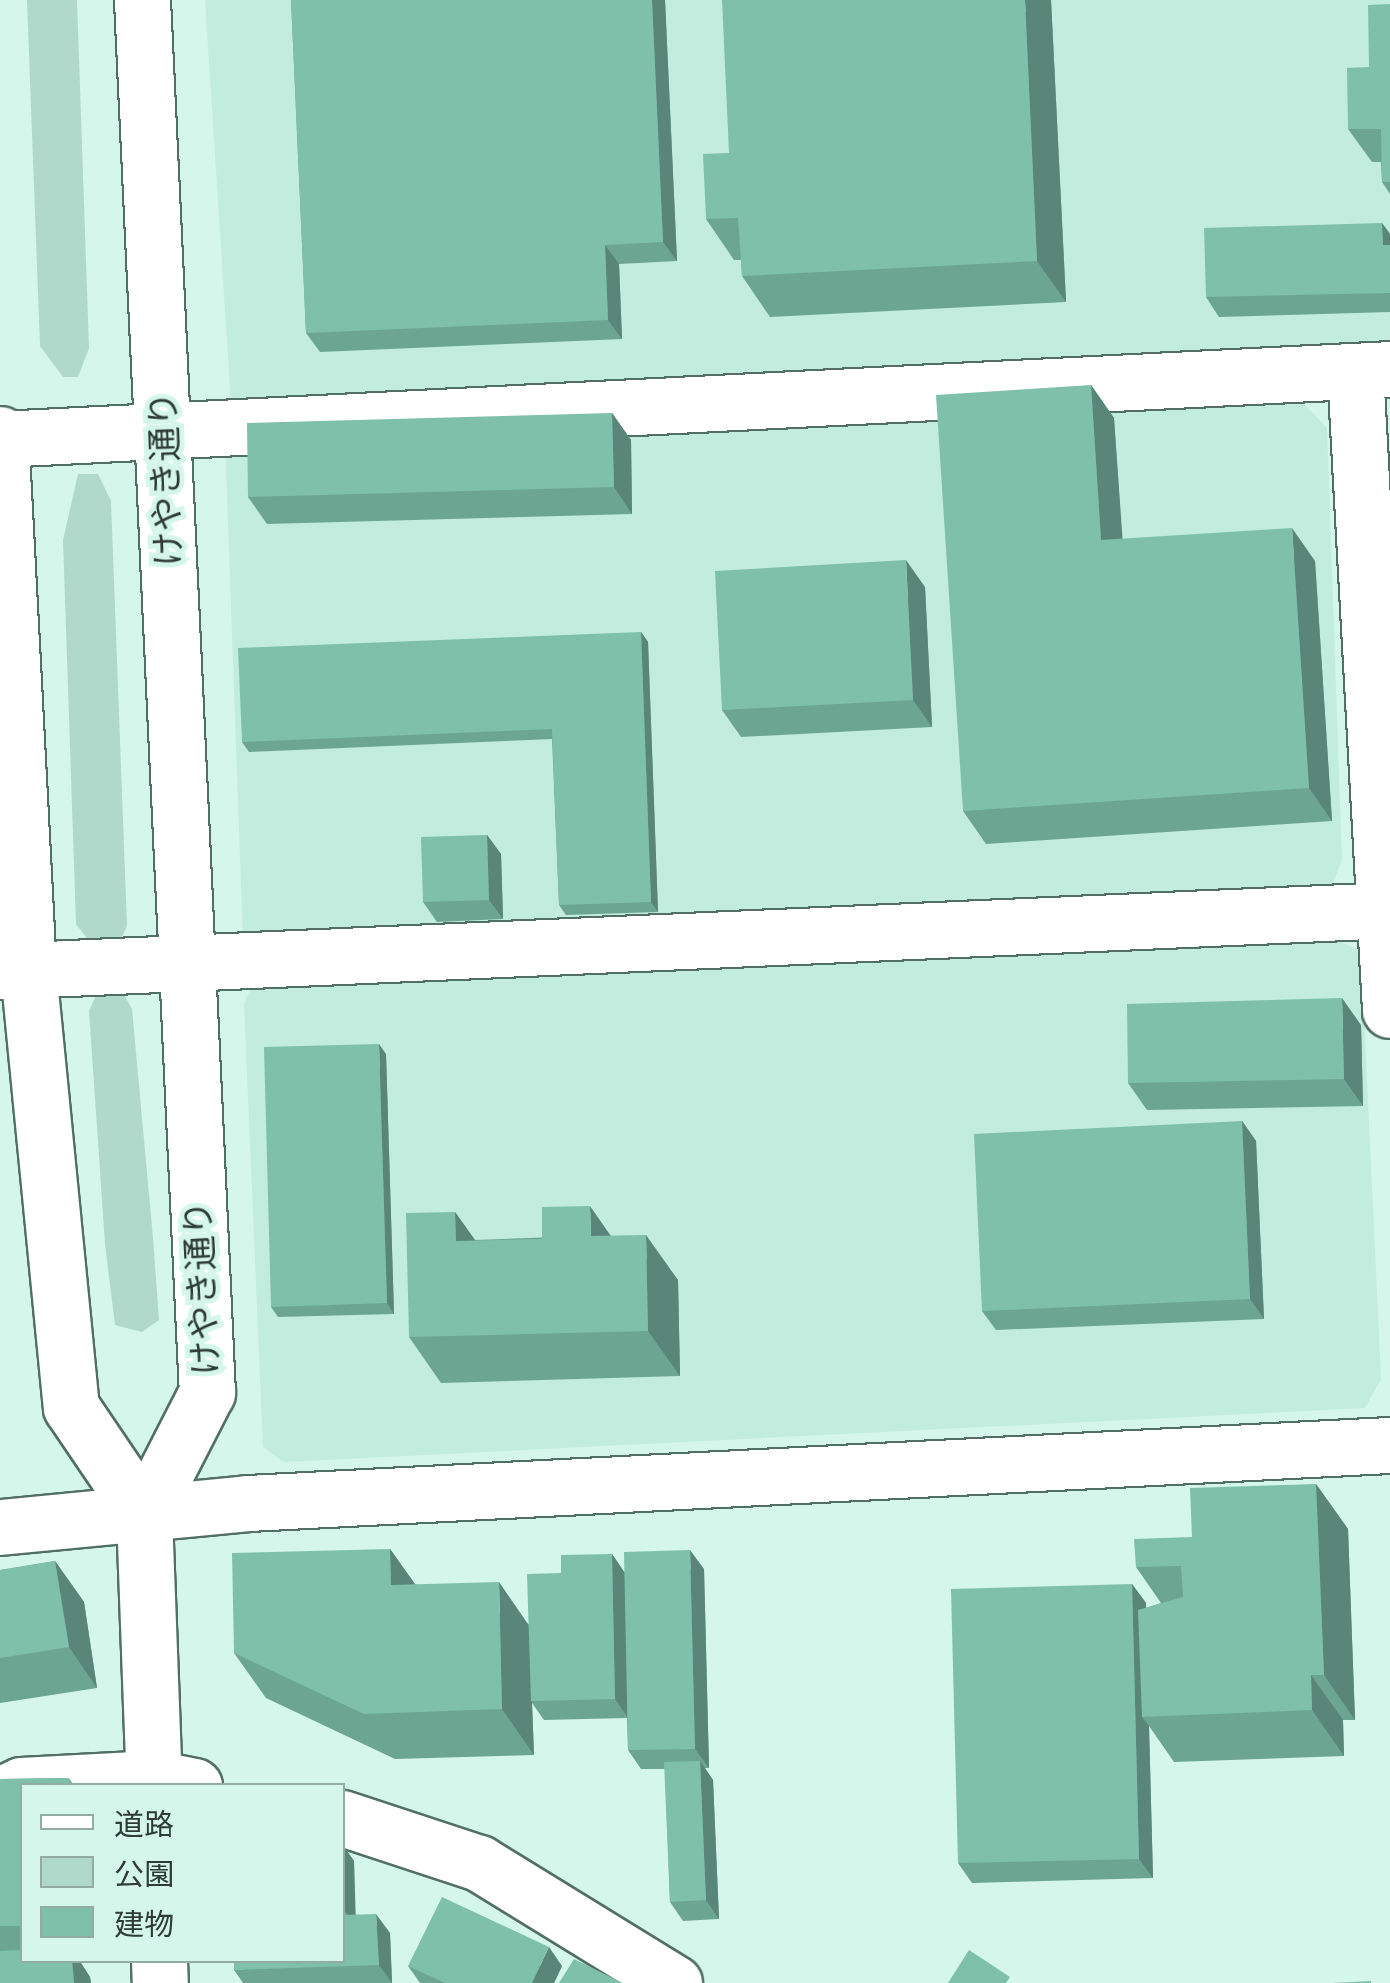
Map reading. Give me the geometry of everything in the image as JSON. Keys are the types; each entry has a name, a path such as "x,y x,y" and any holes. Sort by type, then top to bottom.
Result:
{"street":[{"name":"けやき通り","path":"142,0 208,1392 144,1515"},
{"path":"167,1783 144,1515 71,1407 14,970 0,438 164,425 1373,370 1390,1010"},
{"path":"14,970 186,966 1387,910"},
{"path":"0,1528 144,1515 1390,1445"},
{"path":"345,1819 479,1863 674,1983"}],"shaded area":[{"path":"205,0 1390,0 1390,342 231,403"},
{"path":"1291,390 1327,428 1342,861 1332,885 243,940 225,439"},
{"path":"1324,934 1361,951 1381,1379 1365,1408 284,1462 263,1447 244,1004 254,980"}],"green space":[{"path":"27,0 77,0 89,348 78,377 63,377 40,346"},
{"path":"78,474 98,474 111,501 127,926 114,954 99,954 76,924 63,540"},
{"path":"117,982 132,1009 159,1320 142,1332 115,1325 105,1244 89,1011 101,984"}],"building":[{"path":"291,0 652,0 663,242 605,245 608,320 306,333"},
{"path":"722,0 1025,0 1037,261 742,276 738,218 706,219 703,154 729,153"},
{"path":"1390,4 1390,182 1382,182 1381,129 1348,129 1347,68 1369,67 1368,5"},
{"path":"1382,223 1383,245 1390,245 1390,293 1206,297 1204,228"},
{"path":"1091,385 1101,540 1292,528 1309,788 963,811 936,395"},
{"path":"612,413 614,487 248,497 247,423"},
{"path":"906,560 913,700 722,710 715,571"},
{"path":"641,632 651,902 559,905 552,729 242,742 238,648"},
{"path":"487,835 489,900 423,902 421,837"},
{"path":"1342,998 1344,1079 1128,1083 1127,1004"},
{"path":"379,1044 387,1303 271,1307 264,1047"},
{"path":"1242,1121 1250,1299 982,1311 974,1134"},
{"path":"590,1206 591,1236 646,1235 648,1331 409,1337 406,1213 455,1212 456,1241 542,1239 542,1207"},
{"path":"1316,1484 1324,1675 1311,1675 1312,1710 1142,1717 1138,1610 1183,1597 1181,1566 1136,1567 1134,1539 1192,1537 1190,1488"},
{"path":"390,1549 391,1585 499,1582 502,1709 364,1714 234,1653 232,1553"},
{"path":"690,1550 695,1749 628,1750 624,1552"},
{"path":"612,1554 615,1699 531,1701 527,1574 561,1573 561,1555"},
{"path":"55,1561 69,1647 0,1658 0,1570"},
{"path":"1132,1584 1139,1859 958,1863 951,1589"},
{"path":"700,1761 706,1900 670,1902 664,1762"},
{"path":"69,1778 70,1783 20,1783 20,1926 0,1926 0,1779"},
{"path":"442,1897 549,1947 532,1983 445,1983 408,1966"},
{"path":"376,1914 379,1965 234,1970 234,1963 345,1963 345,1915"},
{"path":"20,1950 20,1963 72,1963 74,1983 0,1983 0,1951"},
{"path":"969,1950 1010,1977 1006,1983 948,1983"},
{"path":"574,1959 623,1983 559,1983"}]}
